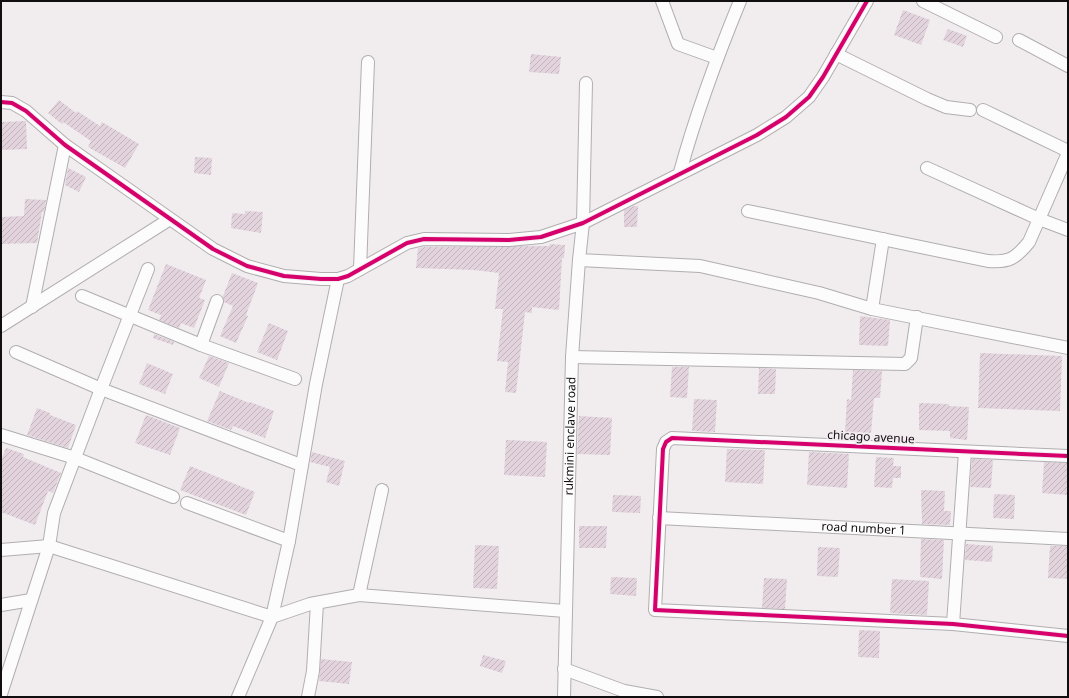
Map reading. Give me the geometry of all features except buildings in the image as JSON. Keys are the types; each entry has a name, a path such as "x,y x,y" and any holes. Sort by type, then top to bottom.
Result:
{"street":[{"path":"662,1 678,44 717,58"},
{"path":"680,172 690,135 717,58 740,1"},
{"path":"1,102 12,103 26,111 65,145 213,249 247,266 284,276 338,279 360,270 407,243 424,240 541,237 583,223 680,172 757,135 786,117 809,97 836,54 866,1"},
{"path":"923,1 996,37"},
{"path":"1019,40 1068,66"},
{"path":"836,54 946,107 970,110"},
{"path":"360,270 368,62"},
{"name":"rukmini enclave road","path":"564,697 572,357 583,223 586,83"},
{"path":"748,211 988,261 1003,262 1019,254 1029,242 1068,152 983,110"},
{"path":"32,307 65,145"},
{"path":"928,168 1039,219 1068,230"},
{"path":"1,326 170,218"},
{"path":"872,309 883,239"},
{"path":"579,260 700,266 819,293 872,309 1068,348"},
{"path":"1,694 48,546 54,513 100,389 131,315 148,269"},
{"path":"238,697 272,617 289,541 301,465 338,279"},
{"path":"82,296 131,315 200,345 295,379"},
{"path":"200,345 217,301"},
{"path":"572,357 905,364 911,358 917,317"},
{"path":"16,352 100,389 301,465"},
{"path":"1,435 75,458 173,497"},
{"name":"chicago avenue","path":"659,518 663,449 666,442 672,438 1068,456"},
{"path":"953,624 965,452"},
{"path":"359,595 382,490"},
{"path":"187,503 289,541"},
{"path":"659,518 655,610 953,624 1068,636"},
{"name":"road number 1","path":"659,518 1068,539"},
{"path":"1,550 48,546 272,617 317,602 359,595 565,611"},
{"path":"1,605 31,600"},
{"path":"308,697 313,671 317,602"},
{"path":"564,669 624,691 657,697"}],"cycle path":[{"path":"1,102 12,103 26,111 65,145 213,249 247,266 284,276 338,279 348,276 407,243 424,239 509,240 541,237 583,223 757,135 786,117 809,97 823,77 867,1"},
{"path":"1068,456 672,438 666,442 663,449 655,610 953,624 1068,636"}]}
